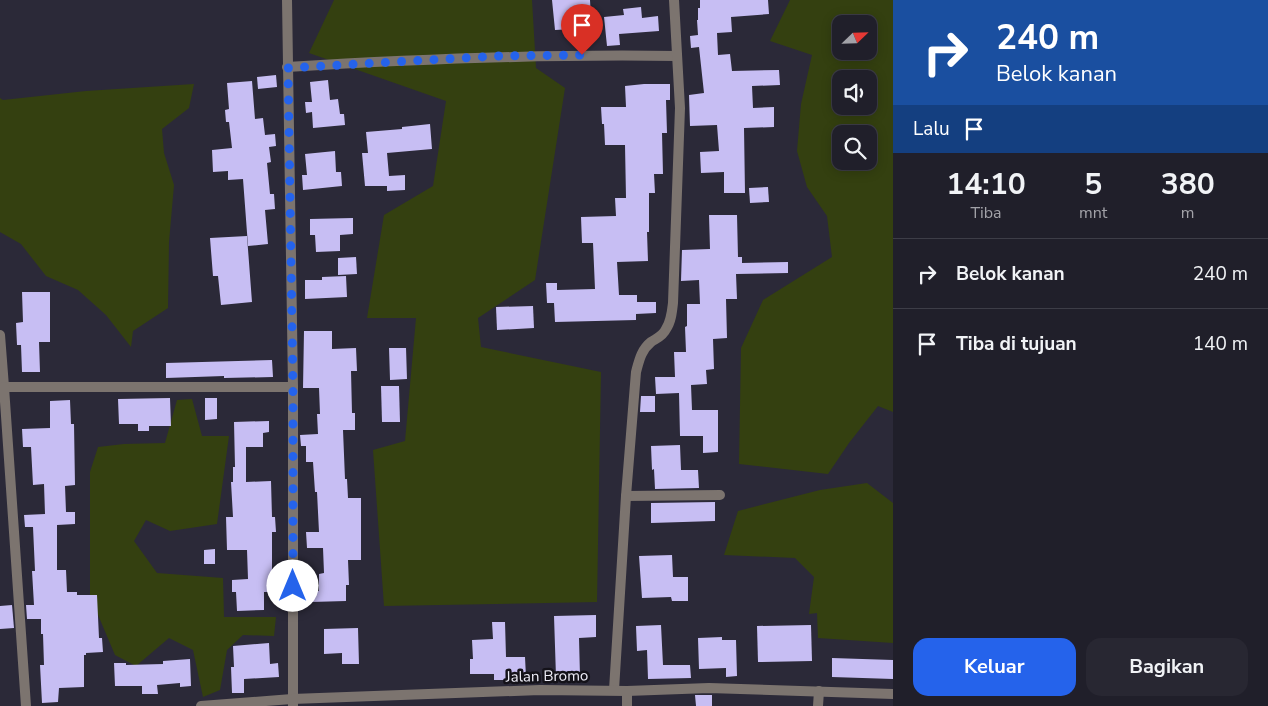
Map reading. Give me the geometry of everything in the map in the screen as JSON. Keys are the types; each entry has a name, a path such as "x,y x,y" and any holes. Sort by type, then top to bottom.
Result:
{"street":[{"path":"287,0 293,387 292,702"},
{"path":"614,690 636,372 644,350 650,342 662,335 668,327 673,303 680,108 674,0"},
{"path":"288,68 498,56 678,56"},
{"path":"0,336 26,706"},
{"path":"4,387 293,387"},
{"path":"626,496 720,495"},
{"name":"Jalan Bromo","path":"201,706 540,690 627,691 709,688 893,694"},
{"path":"627,691 627,706"},
{"path":"818,706 819,691"}],"green space":[{"path":"334,0 532,0 536,68 565,88 535,280 478,318 481,347 601,372 597,602 384,606 373,450 405,441 416,318 367,318 384,215 433,186 446,101 309,53"},
{"path":"790,0 893,0 893,412 878,406 828,474 739,464 741,348 763,300 832,257 827,216 807,187 797,151 801,104 812,55 770,41"},
{"path":"194,84 189,108 162,129 164,153 174,185 169,242 168,308 133,331 131,347 106,315 78,290 46,276 21,244 0,232 0,98 3,100 86,91"},
{"path":"192,399 202,436 229,436 217,524 170,531 146,520 134,541 157,573 223,578 224,617 276,617 274,636 243,635 227,650 220,690 203,697 193,650 169,638 136,666 115,655 90,596 90,472 98,447 165,443 177,400"},
{"path":"867,483 893,503 893,643 818,638 817,613 809,614 814,577 795,558 724,555 738,511 820,490"}],"building":[{"path":"552,0 590,0 591,17 572,19 573,29 555,30"},
{"path":"700,0 768,0 769,14 731,17 732,32 717,33 718,55 730,54 732,71 779,70 780,85 752,86 753,108 774,107 774,127 744,128 745,193 724,193 724,172 701,173 700,152 719,151 717,125 690,126 689,95 704,93 699,47 691,48 690,36 698,35 697,20"},
{"path":"641,7 642,18 658,16 659,31 619,34 620,45 607,46 604,17 624,15 623,9"},
{"path":"276,75 277,87 258,89 257,77"},
{"path":"328,80 330,100 338,99 340,114 344,114 345,125 313,128 312,112 306,113 305,102 312,102 310,82"},
{"path":"252,81 255,119 263,118 265,135 275,134 276,146 269,147 271,162 267,163 270,194 274,194 275,209 265,210 268,244 248,246 243,179 228,180 228,171 213,172 212,150 232,148 229,122 226,122 225,110 229,109 227,83"},
{"path":"670,84 670,100 666,100 667,133 662,133 663,174 654,174 655,193 649,193 648,261 617,262 619,295 637,295 637,302 656,302 656,313 636,314 636,320 555,322 554,303 547,303 546,283 557,283 557,290 595,289 593,243 582,243 581,217 616,216 615,198 626,198 625,145 605,145 601,107 626,107 625,86"},
{"path":"430,124 432,149 387,153 389,176 405,175 405,190 387,191 387,186 365,186 362,153 368,153 366,132"},
{"path":"335,151 336,172 341,172 342,186 303,190 302,175 307,175 305,154"},
{"path":"768,187 769,202 750,203 749,188"},
{"path":"709,215 737,215 738,257 742,257 742,263 788,262 788,273 736,274 737,299 726,299 727,338 713,339 714,369 706,370 707,384 691,385 692,410 718,410 718,452 703,453 703,436 680,436 679,393 656,394 655,377 675,377 674,352 686,352 685,327 687,326 687,304 700,304 699,280 681,281 682,250 710,249"},
{"path":"353,218 353,234 340,235 340,251 316,252 315,235 310,235 310,219"},
{"path":"247,236 252,302 221,305 218,276 213,276 210,238"},
{"path":"356,257 357,274 338,275 338,258"},
{"path":"346,276 347,297 305,299 305,280 322,280 322,277"},
{"path":"22,292 50,292 50,342 39,342 40,372 22,372 21,345 17,345 16,323 23,322"},
{"path":"533,306 534,328 497,330 496,307"},
{"path":"304,331 332,331 332,349 356,348 357,371 351,371 352,413 355,413 355,430 343,430 345,479 347,479 348,498 361,498 361,560 348,560 349,585 346,585 346,601 311,602 311,591 319,591 319,574 324,573 323,548 307,548 306,532 319,532 317,492 315,492 313,462 306,462 306,446 301,446 300,435 318,434 317,414 320,414 319,388 303,388"},
{"path":"389,348 406,348 407,379 390,380"},
{"path":"272,360 273,377 166,378 166,363"},
{"path":"381,386 399,386 400,422 382,422"},
{"path":"641,396 655,396 655,412 640,412"},
{"path":"170,398 171,426 149,426 149,431 138,431 138,424 119,424 118,399"},
{"path":"205,398 217,398 217,419 205,420"},
{"path":"70,400 71,424 74,424 75,485 65,486 66,512 75,512 75,524 57,525 57,570 66,570 67,592 77,592 77,595 97,595 99,638 102,638 103,652 86,653 84,655 84,687 59,688 58,702 42,703 40,665 44,665 41,619 27,619 26,605 34,605 32,571 35,571 33,527 25,527 24,515 45,514 44,484 33,485 31,447 23,447 22,429 50,428 50,401"},
{"path":"269,421 269,432 263,433 263,447 246,447 246,482 271,481 272,517 275,517 276,532 272,532 270,592 264,592 264,610 237,611 236,592 232,592 232,580 248,579 247,550 227,550 226,517 233,517 231,482 233,482 233,467 235,467 234,422"},
{"path":"680,445 681,470 698,470 699,488 655,489 651,446"},
{"path":"715,502 715,521 651,523 651,503"},
{"path":"215,549 215,564 204,564 204,550"},
{"path":"672,555 673,577 688,577 688,601 672,601 671,597 642,598 639,556"},
{"path":"12,605 14,628 0,629 0,606"},
{"path":"596,615 596,637 579,638 580,676 556,677 554,616"},
{"path":"492,622 505,622 506,657 525,657 526,677 507,677 507,680 494,680 494,674 470,674 470,659 473,659 472,640 493,639"},
{"path":"661,625 663,665 690,665 691,678 648,679 647,650 637,651 636,626"},
{"path":"811,625 812,661 758,662 757,626"},
{"path":"358,628 359,664 342,664 342,653 324,654 324,629"},
{"path":"722,637 722,640 736,640 737,676 726,677 726,668 699,669 698,638"},
{"path":"269,643 270,664 278,663 279,677 244,679 244,693 232,693 231,667 234,667 233,646"},
{"path":"832,658 893,660 893,679 832,677"},
{"path":"190,659 191,686 180,687 180,683 157,685 158,694 142,694 142,686 115,686 114,663 126,663 126,665 163,664 163,661"},
{"path":"695,695 712,695 712,706 696,706"}],"route":[{"path":"293,586 293,387 288,68 498,56 582,55"}]}
